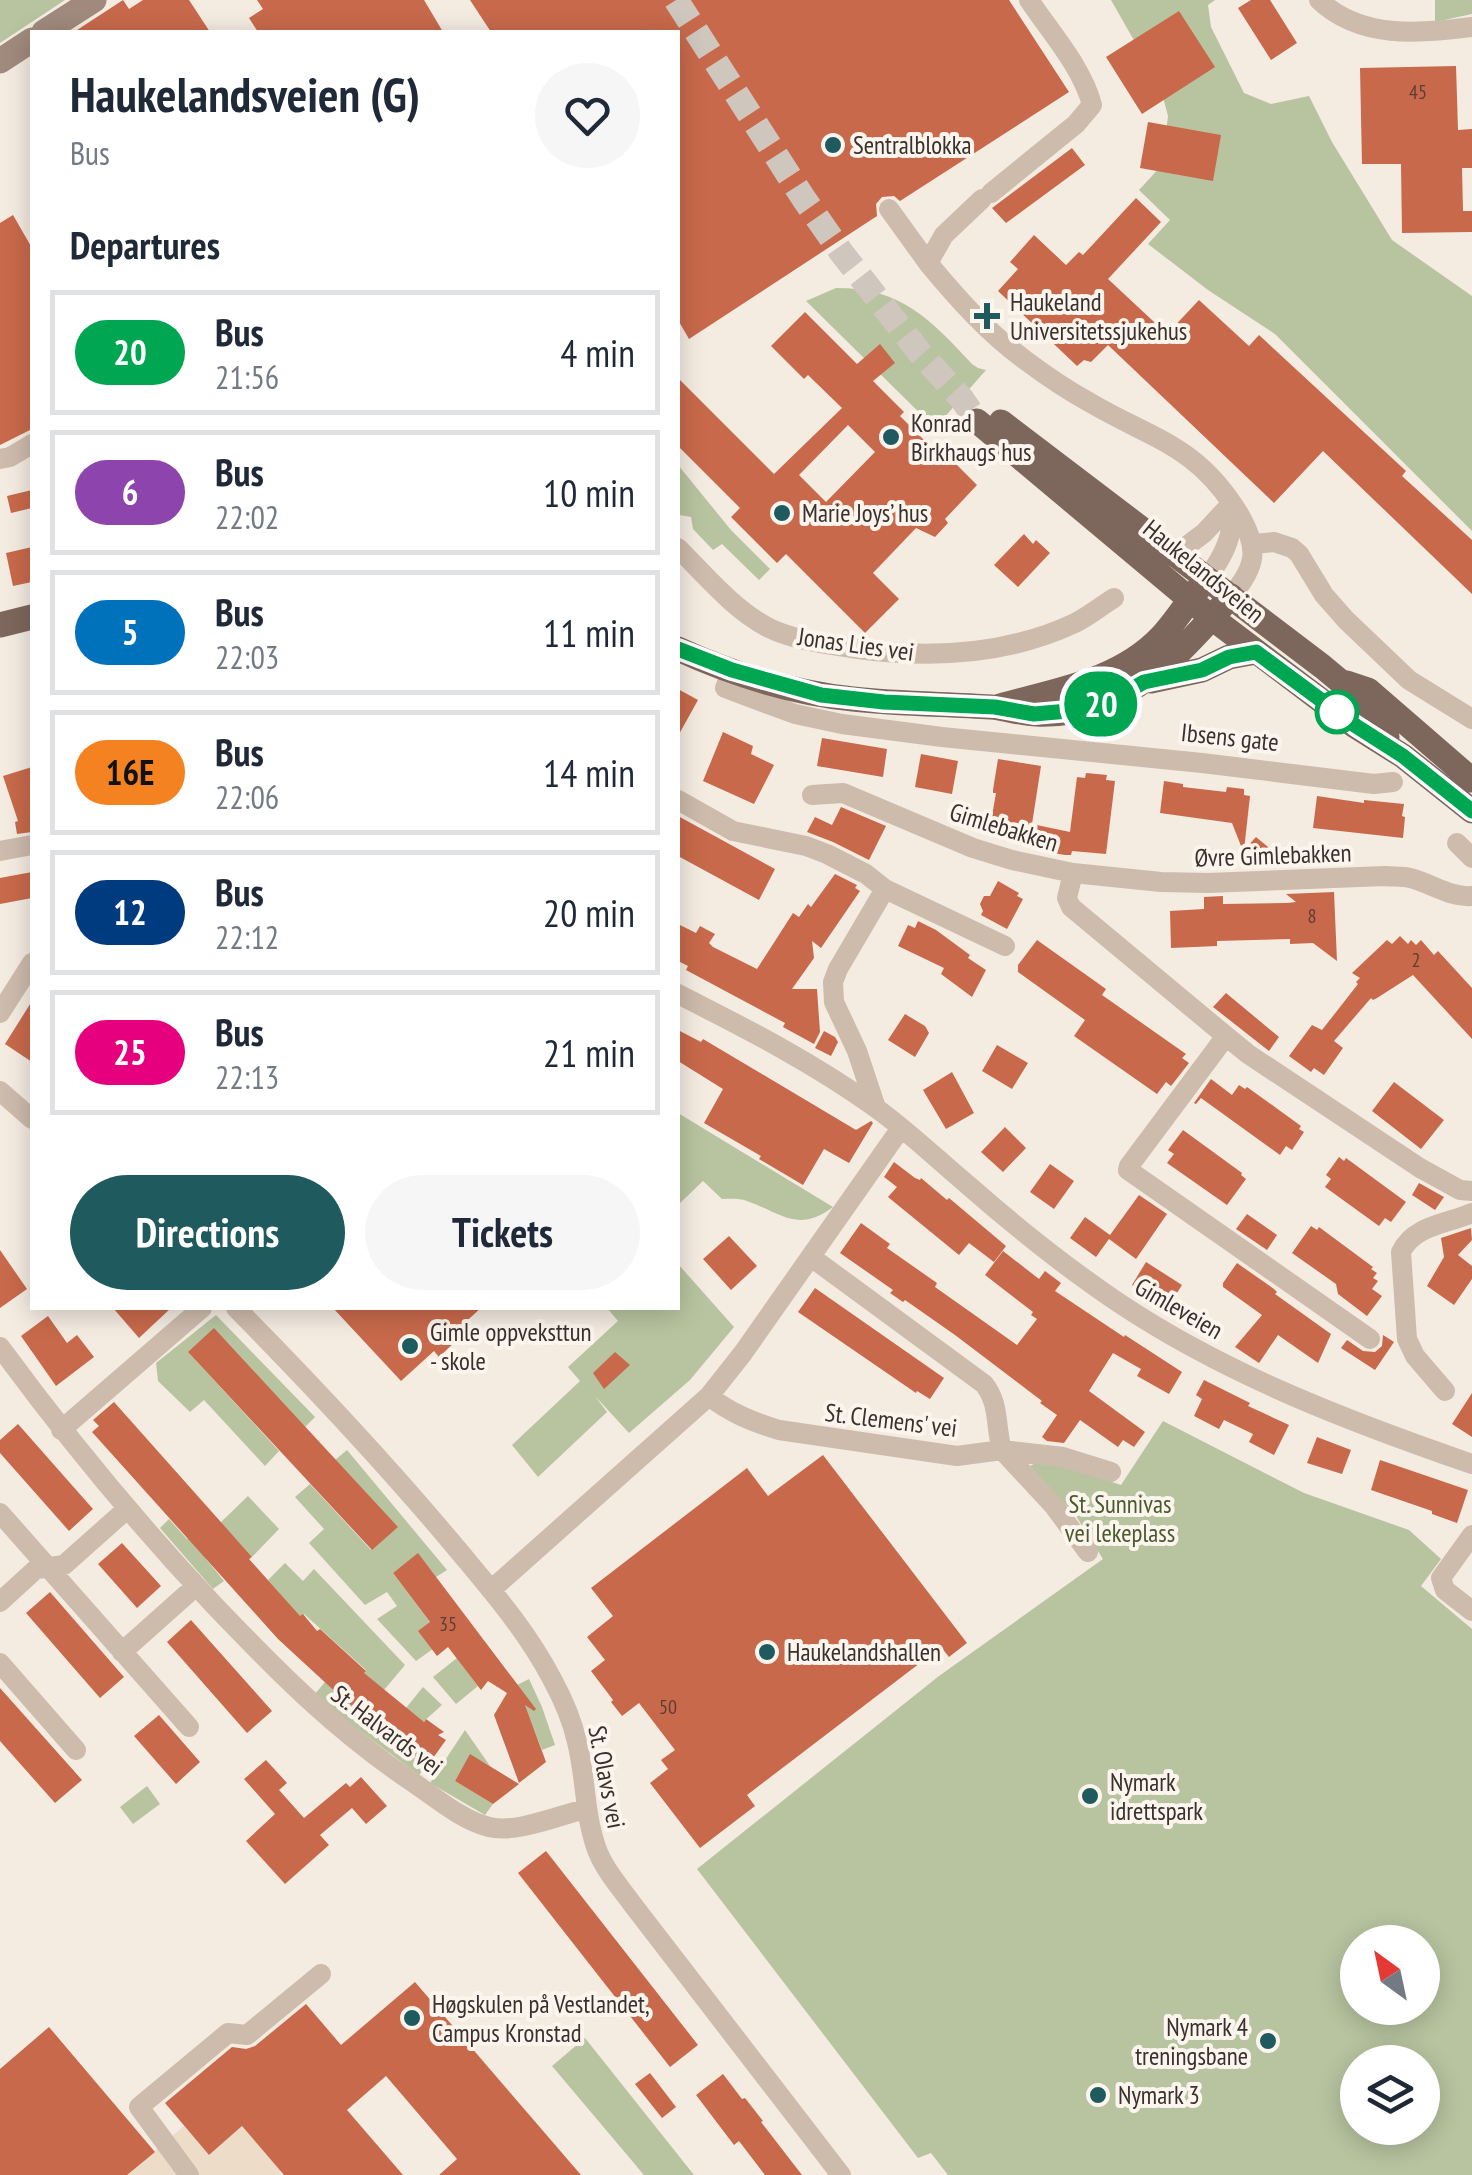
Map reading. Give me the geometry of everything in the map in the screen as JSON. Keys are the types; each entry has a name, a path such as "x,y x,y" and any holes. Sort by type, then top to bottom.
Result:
{"main road":[{"name":"Haukelandsveien","path":"1410,762 1341,682 1176,554 982,417 1048,483 1212,618 1472,811"},
{"path":"995,707 1090,682 1119,668 1161,636 1207,578"},
{"path":"680,650 799,690 850,699 995,707 1034,714 1080,710 1116,698 1144,682 1170,662 1231,596"},
{"path":"0,625 30,618"},
{"path":"1144,682 1202,670 1229,657 1256,652"},
{"name":"Haukelandsveien","path":"1341,682 1368,690 1472,780"}],"street":[{"path":"47,30 94,0"},
{"path":"928,262 944,235 1076,124 1092,105 1078,72 1029,0"},
{"path":"1319,0 1345,19 1371,28 1397,32 1472,27"},
{"path":"0,61 30,41"},
{"name":"Haukelandsveien","path":"889,209 969,310 1024,360 1090,403 1188,455 1219,485 1253,544 1252,565 1231,596"},
{"path":"0,459 30,445"},
{"name":"Haukelandsveien","path":"1176,554 1204,533 1232,503"},
{"name":"Haukelandsveien","path":"1207,578 1220,561 1230,536 1232,503"},
{"name":"Haukelandsveien","path":"1253,544 1274,542 1292,548 1334,606 1401,673 1472,719"},
{"name":"Jonas Lies vei","path":"680,550 738,606 768,628 797,638 898,654 1000,648 1077,622 1114,598"},
{"name":"Ibsens gate","path":"732,670 725,688 795,714 842,724 1374,784 1394,782"},
{"name":"Gimlebakken","path":"802,832 810,788 843,793 973,848 1073,872 1068,898 1071,907 1226,1036 1420,1168 1460,1190 1472,1191"},
{"path":"680,801 733,831 802,832 886,889 1005,946"},
{"path":"0,851 30,845"},
{"name":"Øvre Gimlebakken","path":"1073,872 1208,883 1385,876 1410,878 1451,894 1472,896"},
{"path":"876,1108 832,993 838,969 886,889"},
{"path":"0,1013 30,966"},
{"name":"Gimleveien","path":"680,995 824,1074 876,1108 1034,1241 1120,1304 1275,1389 1472,1464"},
{"path":"1226,1036 1128,1170 1370,1339"},
{"path":"0,1091 30,1117"},
{"path":"491,1590 709,1396 744,1353 901,1128"},
{"path":"1445,1391 1407,1339 1401,1252 1415,1234 1472,1214"},
{"path":"811,1257 984,1384 996,1404 996,1430 1002,1450 1054,1506 1088,1552"},
{"path":"62,1430 200,1310"},
{"name":"St. Olavs vei","path":"238,1310 330,1404 423,1508 532,1644 564,1703 578,1742 586,1809 597,1851 633,1905 840,2175"},
{"name":"St. Halvards vei","path":"0,1347 62,1430 196,1586 267,1662 380,1760 454,1810 490,1828 510,1830 586,1809"},
{"name":"St. Clemens' vei","path":"709,1396 752,1421 792,1432 957,1456 1002,1450"},
{"path":"1002,1450 1063,1457 1110,1472"},
{"path":"0,1602 36,1568 64,1565 127,1509"},
{"path":"0,1512 189,1727"},
{"path":"1472,1535 1441,1578 1445,1590 1472,1612"},
{"path":"122,1652 196,1586"},
{"path":"0,1663 76,1750"},
{"path":"189,2175 139,2108 228,2032 247,2034 321,1974"}],"green space":[{"path":"0,0 65,0 0,43"},
{"path":"1111,0 1215,0 1208,5 1211,27 1244,93 1271,104 1309,96 1332,142 1392,240 1472,296 1472,531 1275,334 1148,244 1170,220 1139,190 1162,165 1168,116 1160,86"},
{"path":"1435,0 1472,0 1472,14 1435,22"},
{"path":"836,288 859,289 897,300 928,320 972,364 986,370 935,428 806,301"},
{"path":"680,467 731,530 770,569 759,580 722,544 713,550 693,529 691,517 680,515"},
{"path":"680,1114 833,1207 809,1219 789,1218 744,1200 722,1199 703,1181 680,1203"},
{"path":"680,1266 734,1327 690,1380 629,1433 595,1396 607,1412 538,1477 512,1445 580,1381 568,1367 618,1321 609,1310 680,1310"},
{"path":"216,1315 315,1417 305,1427 189,1353 279,1451 265,1466 204,1400 190,1412 158,1381 156,1363"},
{"name":"St. Sunnivas vei lekeplass","path":"1163,1421 1304,1493 1409,1530 1441,1559 1421,1586 1472,1629 1472,2175 948,2175 931,2153 918,2158 697,1869 939,1676 1103,1559 1076,1516 1030,1466 1043,1459 1121,1485"},
{"path":"347,1450 447,1570 436,1577 418,1554 393,1573 444,1641 416,1661 377,1619 397,1606 387,1592 365,1605 309,1543 324,1529 295,1497 310,1484 371,1550 397,1527 335,1460"},
{"path":"248,1496 279,1529 252,1557 233,1536 206,1559 224,1581 213,1589 160,1528 169,1519 187,1539 202,1525 220,1523"},
{"path":"285,1563 303,1581 314,1569 405,1665 384,1690 363,1675 366,1670 304,1614 300,1617 268,1580"},
{"path":"457,1658 478,1686 456,1704 433,1677"},
{"path":"529,1679 555,1745 542,1750 517,1685"},
{"path":"325,1682 428,1765 419,1775 352,1725 315,1694"},
{"path":"423,1687 442,1705 423,1722 406,1708"},
{"path":"465,1730 490,1766 470,1755 455,1781 493,1804 485,1815 430,1783"},
{"path":"147,1786 160,1804 133,1824 120,1807"},
{"path":"585,2038 694,2175 644,2175 552,2066"}],"shaded area":[{"path":"184,2126 209,2155 242,2126 280,2169 280,2175 127,2175"}],"building":[{"path":"123,0 129,9 143,0 189,0 209,30 77,30"},
{"path":"257,0 424,0 442,30 257,30 249,18 263,9"},
{"name":"Sentralblokka","path":"470,0 1009,0 1069,92 900,201 894,196 882,197 876,204 877,216 689,339 680,323 680,30 490,30"},
{"path":"1251,0 1270,0 1297,43 1271,60 1238,8"},
{"path":"1179,11 1215,67 1142,114 1106,57"},
{"path":"1456,66 1458,130 1472,129 1472,168 1462,168 1463,211 1472,211 1472,232 1402,233 1401,164 1362,164 1360,68"},
{"path":"1148,122 1221,135 1213,181 1140,168"},
{"path":"1072,148 1085,165 1006,223 992,208"},
{"path":"1136,198 1161,222 1108,279 1167,334 1199,300 1249,346 1259,335 1406,471 1402,476 1472,540 1472,594 1323,451 1274,503 1108,345 1091,362 1084,360 1077,366 998,291 1018,269 1010,262 1034,235 1066,265 1079,252 1083,255"},
{"path":"13,215 30,245 30,430 0,445 0,223"},
{"path":"805,312 857,364 880,344 895,363 873,381 904,412 900,416 940,456 944,452 977,485 945,519 948,523 935,537 916,528 873,573 899,599 865,633 786,554 777,563 731,517 740,508 680,448 680,380 774,474 842,408 808,375 804,379 771,346","holes":["848,425 875,452 826,502 799,475"]},
{"path":"30,490 30,508 11,513 7,496"},
{"path":"1024,534 1050,553 1018,587 994,565"},
{"path":"30,547 30,582 13,586 6,553"},
{"path":"680,690 698,700 680,732"},
{"path":"723,732 753,746 751,754 774,765 754,804 703,781"},
{"path":"822,738 887,749 883,777 817,766"},
{"path":"921,754 958,761 952,794 915,787"},
{"path":"998,759 1041,766 1032,824 1070,832 1077,777 1085,778 1086,773 1107,775 1106,780 1115,781 1106,854 1072,851 1065,855 1042,851 1043,844 999,837 1002,823 991,822"},
{"path":"30,768 30,832 17,834 18,821 3,776"},
{"path":"1164,781 1226,792 1227,787 1244,789 1244,795 1250,796 1244,850 1256,837 1274,852 1261,867 1256,867 1240,854 1243,851 1232,823 1160,813"},
{"path":"1317,796 1404,804 1403,838 1313,828"},
{"path":"841,807 886,826 869,860 807,832 815,817 832,825"},
{"path":"680,817 775,869 759,900 680,857"},
{"path":"30,872 30,898 0,904 0,878"},
{"path":"835,874 857,885 855,888 860,891 821,948 812,941 814,958 792,989 817,989 820,1032 814,1044 783,1027 785,1023 686,970 688,966 680,962 680,925 696,933 700,926 715,934 709,943 713,947 757,969 793,913 799,917 808,904 811,907"},
{"path":"998,881 1023,899 1007,929 981,915 984,896 990,896"},
{"path":"1334,892 1337,961 1313,943 1290,944 1290,939 1217,941 1217,946 1171,948 1170,911 1204,909 1204,897 1223,896 1223,904 1287,903 1296,902 1286,894"},
{"path":"918,921 936,930 986,970 972,997 941,974 944,968 898,946 908,925 915,928"},
{"path":"1400,936 1408,944 1411,940 1416,945 1421,940 1434,955 1438,951 1472,988 1472,1039 1413,975 1371,998 1334,1041 1343,1048 1324,1075 1314,1068 1311,1072 1289,1056 1312,1025 1322,1030 1358,984 1360,978 1352,973 1387,940 1392,944"},
{"path":"1037,940 1106,989 1102,995 1186,1054 1182,1058 1189,1063 1171,1086 1166,1082 1157,1094 1074,1036 1085,1020 1018,972 1018,965"},
{"path":"1226,993 1279,1037 1269,1051 1213,1007"},
{"path":"30,1004 30,1061 5,1044"},
{"path":"905,1014 925,1026 929,1033 915,1057 888,1040"},
{"path":"680,1031 701,1042 703,1039 856,1130 873,1123 849,1163 824,1149 803,1185 704,1123 723,1089 680,1062"},
{"path":"824,1031 838,1042 831,1056 815,1048"},
{"path":"997,1045 1028,1063 1012,1089 982,1071"},
{"path":"952,1072 974,1113 946,1129 923,1090"},
{"path":"1211,1079 1232,1095 1239,1085 1247,1087 1301,1126 1299,1129 1304,1132 1292,1150 1286,1146 1280,1155 1201,1098 1194,1103"},
{"path":"1394,1082 1444,1120 1421,1149 1372,1111"},
{"path":"1005,1127 1026,1148 1003,1172 981,1152"},
{"path":"1183,1130 1246,1179 1227,1205 1167,1163 1174,1154 1168,1150"},
{"path":"1339,1157 1344,1161 1346,1158 1406,1202 1391,1222 1385,1218 1379,1226 1325,1187 1331,1179 1326,1175"},
{"path":"894,1162 949,1198 1006,1246 994,1262 969,1243 959,1255 888,1197 897,1187 884,1177"},
{"path":"1050,1164 1074,1181 1054,1209 1030,1192"},
{"path":"1419,1183 1444,1197 1435,1210 1412,1195"},
{"path":"1139,1195 1167,1214 1136,1259 1109,1239 1096,1257 1070,1238 1085,1217 1110,1235"},
{"path":"1247,1214 1277,1235 1267,1250 1236,1229"},
{"path":"861,1223 890,1244 887,1248 937,1283 935,1287 1017,1345 1037,1319 985,1275 1003,1251 1039,1279 1045,1271 1061,1283 1055,1291 1182,1372 1169,1394 1137,1376 1141,1369 1113,1353 1089,1391 1145,1432 1134,1447 1123,1440 1118,1447 1080,1420 1064,1443 1047,1441 1042,1437 1057,1415 1042,1401 840,1253"},
{"path":"1311,1226 1317,1230 1319,1227 1377,1273 1373,1278 1378,1281 1372,1289 1382,1296 1367,1316 1338,1294 1336,1284 1292,1253"},
{"path":"1471,1228 1472,1240 1458,1255 1472,1266 1472,1279 1454,1305 1427,1286 1444,1257 1441,1238"},
{"path":"729,1236 757,1266 731,1290 703,1259"},
{"path":"0,1250 27,1289 0,1308"},
{"path":"1146,1262 1182,1285 1168,1307 1132,1285"},
{"path":"1237,1263 1331,1334 1318,1363 1278,1335 1259,1363 1235,1347 1262,1315 1223,1287"},
{"path":"815,1288 944,1378 930,1399 798,1312"},
{"path":"115,1310 169,1310 139,1338"},
{"name":"Gimle oppveksttun - skole","path":"335,1310 479,1310 451,1335 456,1341 439,1357 434,1351 401,1381"},
{"path":"48,1316 67,1343 77,1335 94,1357 56,1386 21,1336"},
{"path":"214,1328 398,1527 372,1550 188,1352"},
{"path":"1383,1335 1394,1342 1375,1370 1341,1348 1347,1340 1363,1351 1375,1352 1382,1346"},
{"path":"615,1352 630,1365 604,1389 593,1373"},
{"path":"1204,1380 1289,1425 1274,1455 1249,1442 1253,1434 1224,1420 1219,1429 1194,1416 1202,1399 1196,1395"},
{"path":"1472,1393 1472,1437 1452,1424"},
{"path":"114,1402 300,1616 303,1614 364,1673 424,1722 426,1719 444,1732 438,1735 446,1740 428,1765 407,1750 398,1755 405,1746 342,1698 278,1639 92,1432 99,1426 93,1420"},
{"path":"18,1424 93,1509 69,1531 0,1453 0,1440"},
{"path":"1317,1437 1351,1450 1342,1474 1307,1463"},
{"name":"Haukelandshallen","path":"823,1455 967,1643 949,1657 941,1647 747,1795 755,1806 700,1848 650,1783 668,1769 661,1760 675,1750 639,1703 622,1716 591,1671 605,1660 587,1637 613,1616 591,1588 747,1468 768,1496"},
{"path":"1380,1460 1468,1490 1457,1523 1371,1490"},
{"path":"122,1543 161,1586 137,1608 98,1564"},
{"path":"418,1553 536,1709 525,1705 546,1762 519,1783 494,1715 507,1693 488,1681 481,1690 448,1647 437,1656 418,1631 430,1622 393,1573"},
{"path":"50,1592 124,1677 100,1698 26,1613"},
{"path":"191,1620 272,1711 247,1733 167,1642"},
{"path":"0,1688 82,1780 55,1803 0,1741"},
{"path":"159,1715 200,1762 176,1784 134,1736"},
{"path":"470,1754 519,1784 493,1804 455,1781"},
{"path":"266,1760 287,1783 279,1790 304,1818 346,1783 350,1787 361,1777 387,1806 366,1824 352,1808 320,1835 329,1845 285,1884 246,1841 275,1814 244,1779"},
{"path":"546,1851 698,2045 670,2067 518,1873"},
{"path":"415,1982 581,2175 439,2175 457,2159 386,2076 347,2110 403,2175 284,2175 242,2126 209,2155 165,2103 232,2047 255,2046 306,2004 341,2045"},
{"path":"49,2027 155,2152 127,2175 0,2175 0,2069"},
{"path":"650,2073 676,2107 662,2118 635,2084"},
{"path":"723,2074 802,2175 765,2175 739,2141 734,2145 696,2095"}],"tunnel":[{"path":"676,0 841,252 977,421"}],"bus line":[{"name":"20","path":"680,650 706,662 821,695 995,707 1034,714 1080,710 1116,698 1144,682 1202,670 1229,657 1256,652 1403,756 1472,811"}],"place":[{"name":"Sentralblokka","path":"833,145"},
{"name":"Haukeland Universitetssjukehus","path":"987,316"},
{"name":"Konrad Birkhaugs hus","path":"891,437"},
{"name":"Marie Joys’ hus","path":"782,513"},
{"name":"Gimle oppveksttun - skole","path":"410,1346"},
{"name":"Haukelandshallen","path":"767,1652"},
{"name":"Nymark idrettspark","path":"1090,1796"},
{"name":"Høgskulen på Vestlandet, Campus Kronstad","path":"412,2018"},
{"name":"Nymark 4 treningsbane","path":"1268,2041"},
{"name":"Nymark 3","path":"1098,2095"}]}
